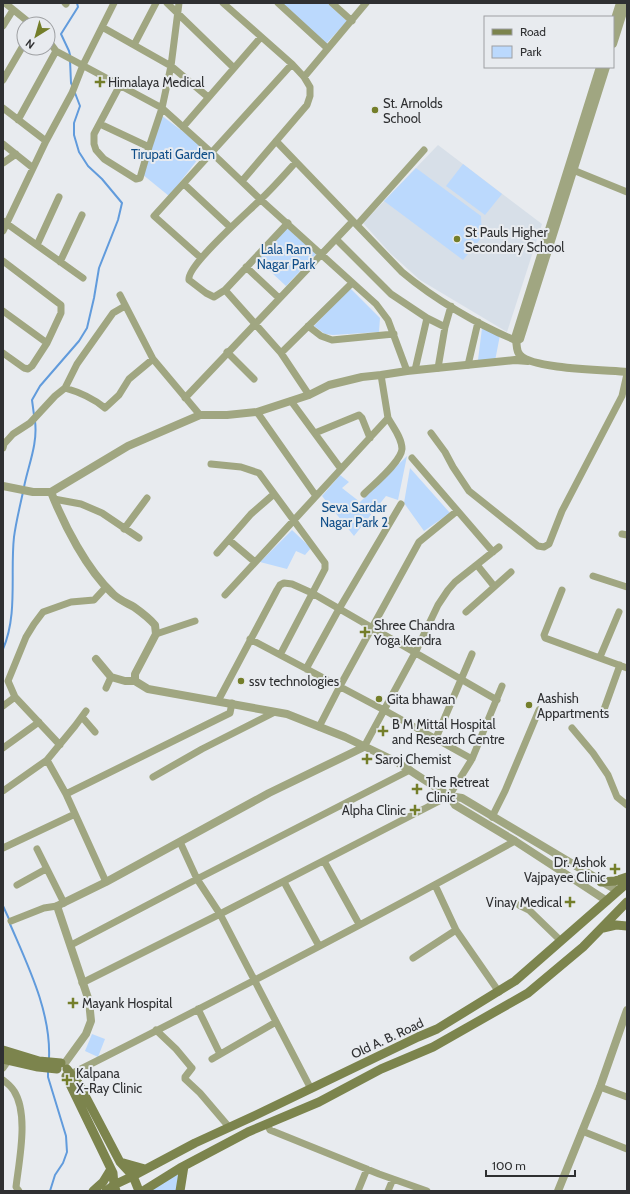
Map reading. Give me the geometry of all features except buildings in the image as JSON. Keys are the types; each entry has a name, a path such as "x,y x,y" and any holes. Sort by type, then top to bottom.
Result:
{"main road":[{"path":"601,882 627,877"},
{"name":"Old A. B. Road","path":"115,1188 145,1169 229,1127 437,1029 515,982 627,883"},
{"path":"618,891 627,896"},
{"path":"607,901 624,911"},
{"name":"Old A. B. Road","path":"143,1191 184,1166 248,1132 319,1102 382,1069 433,1046 528,993 583,947 602,928 624,911 627,902"},
{"path":"602,928 616,925 627,926"},
{"path":"3,1050 38,1064"},
{"path":"5,1063 38,1064 62,1068 79,1084 120,1162 133,1176 139,1191"},
{"path":"62,1068 71,1083 113,1173 115,1188 106,1191"},
{"path":"120,1162 145,1169"},
{"path":"180,1191 184,1166"},
{"path":"93,1191 103,1182 111,1169"}],"street":[{"path":"4,3 21,16"},
{"path":"3,230 5,222 72,93 83,65 114,3"},
{"path":"134,45 156,3"},
{"path":"167,3 234,68"},
{"path":"120,85 94,134 94,144 96,150 104,159 136,179 140,178 162,108 179,3"},
{"path":"224,3 292,64 304,77 310,87 310,96 307,105 242,181"},
{"path":"278,3 327,48"},
{"path":"332,3 352,20"},
{"path":"304,77 366,3"},
{"path":"614,22 620,3"},
{"path":"614,41 626,3"},
{"path":"3,26 13,10"},
{"path":"102,27 170,66 208,97"},
{"path":"183,127 261,37"},
{"path":"56,48 60,52 162,108 212,153 260,200 288,223 376,304 388,320 411,370"},
{"path":"18,120 60,52"},
{"path":"4,77 17,56"},
{"path":"201,258 154,216 292,64"},
{"path":"517,341 520,339 573,170 600,68"},
{"path":"431,433 445,452 469,491 538,546 544,547 549,544 562,511 622,396 627,373 544,365 521,356 518,352 517,341 514,338 587,115 606,68"},
{"path":"3,108 46,141"},
{"path":"100,124 149,147"},
{"path":"276,141 402,272 422,288 451,306 478,322 517,341"},
{"path":"3,144 33,168"},
{"path":"185,398 279,298 336,239 355,223 424,150"},
{"path":"3,163 16,154"},
{"path":"288,223 225,290 214,297 189,280 189,276 201,258 296,162"},
{"path":"573,170 627,192"},
{"path":"184,184 230,227"},
{"path":"37,245 59,197"},
{"path":"60,262 82,214"},
{"path":"5,222 83,278"},
{"path":"336,239 391,294 426,318 445,327"},
{"path":"3,261 62,307 47,343 32,366 28,369 24,368 3,353"},
{"path":"246,267 279,298"},
{"path":"282,353 352,283"},
{"path":"225,290 282,353 309,395"},
{"path":"120,295 152,359 200,415"},
{"path":"3,445 13,434 30,424 55,396 65,388 77,364 113,313 125,306"},
{"path":"438,368 445,327 451,306"},
{"path":"3,311 47,343"},
{"path":"411,370 426,318"},
{"path":"468,365 478,322"},
{"path":"308,326 321,336 332,340 394,334"},
{"path":"227,352 254,379"},
{"path":"65,388 99,403 105,408 119,395 129,379 152,359"},
{"path":"52,496 128,446 200,415 227,415 257,412 309,395 329,385 362,377 411,370 528,360"},
{"path":"364,494 399,459 402,449 400,439 388,418 381,375"},
{"path":"291,401 341,469"},
{"path":"257,412 316,496"},
{"path":"315,433 359,415 362,418 370,438"},
{"path":"225,595 388,418"},
{"path":"11,921 44,908 60,905 106,882 269,793 364,747 415,653 438,605 448,590 455,582 496,549 457,511 412,458"},
{"path":"211,464 241,467 259,474 325,563 325,568 280,655"},
{"path":"6,486 81,504 102,514 139,538"},
{"path":"217,553 251,514 274,494"},
{"path":"52,496 86,561 106,587 118,598 134,607 155,625 156,634 135,674 135,681"},
{"path":"124,529 147,498"},
{"path":"306,669 339,608 401,504"},
{"path":"319,727 419,542 457,511"},
{"path":"229,540 255,562"},
{"path":"476,565 494,586"},
{"path":"466,612 511,572"},
{"path":"593,576 627,587"},
{"path":"218,701 250,639 280,585 284,582 312,593 497,700"},
{"path":"60,745 15,697 8,681 26,637 43,612 71,602 94,600 106,587"},
{"path":"562,590 544,635 545,638 624,667 602,715"},
{"path":"600,657 618,612"},
{"path":"156,634 195,620"},
{"path":"250,639 340,686 472,759"},
{"path":"436,738 472,654"},
{"path":"96,659 112,676 124,681 135,681 148,689 287,714 397,762 448,796 455,805 515,841 607,901"},
{"path":"106,688 112,676"},
{"path":"82,983 284,882 448,796 472,759 502,686"},
{"path":"3,706 15,697"},
{"path":"66,794 230,713 232,703"},
{"path":"492,817 505,791 539,710"},
{"path":"153,777 202,749 275,712"},
{"path":"3,791 46,760 60,745 84,714 95,732"},
{"path":"3,748 39,722"},
{"path":"572,728 605,770 617,797 627,805"},
{"path":"46,760 66,794 106,882"},
{"path":"71,945 410,770"},
{"path":"448,796 462,798 618,891"},
{"path":"3,848 75,814"},
{"path":"62,1068 156,1030 198,1009 435,885 515,841"},
{"path":"180,842 197,879 220,914 311,1089"},
{"path":"37,849 60,905 82,983 89,1001 91,1021 86,1034 62,1068"},
{"path":"324,861 359,924"},
{"path":"17,885 46,870"},
{"path":"284,882 319,946"},
{"path":"435,885 456,930 498,992"},
{"path":"519,905 529,910 561,940"},
{"path":"413,958 456,930"},
{"path":"198,1009 220,1054"},
{"path":"558,1191 600,1086 627,1010"},
{"path":"212,1059 276,1022"},
{"path":"156,1030 176,1049 192,1068 185,1079 200,1093 229,1127"},
{"path":"3,1080 14,1091 20,1106 21,1146 16,1187 19,1191"},
{"path":"600,1086 627,1097"},
{"path":"267,1124 270,1130 367,1169 427,1191"},
{"path":"582,1131 627,1149"},
{"path":"358,1191 367,1169"},
{"path":"388,1191 393,1179"}],"shaded area":[{"name":"St Pauls Higher Secondary School","path":"438,145 542,224 507,332 420,280 390,253 363,223"}],"green space":[{"path":"281,3 327,3 347,21 326,44"},
{"name":"Tirupati Garden","path":"161,115 206,149 169,196 142,174"},
{"path":"463,164 502,194 485,215 446,186"},
{"path":"416,168 481,216 482,237 463,260 384,201"},
{"name":"Lala Ram Nagar Park","path":"286,227 316,254 286,286 257,259"},
{"path":"350,288 380,318 379,332 333,335 325,334 314,326"},
{"path":"482,328 500,335 495,361 478,360"},
{"name":"Seva Sardar Nagar Park 2","path":"407,456 398,500 386,496 354,536 322,496 340,475 349,482 342,488 360,502"},
{"path":"410,468 450,513 424,531 404,503"},
{"path":"292,530 311,548 305,555 296,551 287,569 260,562"},
{"path":"92,1034 105,1039 98,1057 85,1051"},
{"path":"180,1168 182,1191 143,1191"}],"waterway":[{"path":"70,55 61,34 78,7 77,3"},
{"path":"70,60 71,83 73,87"},
{"path":"34,415 32,400 40,386 79,341 87,328 99,268 118,220 122,203 102,179 88,166 79,152 74,135 74,123 80,106 75,93"},
{"path":"24,487 34,446 36,430 35,421"},
{"path":"3,649 8,636 12,608 14,537 23,492"},
{"path":"3,906 9,919"},
{"path":"10,924 31,973 42,1006 49,1041 49,1058"},
{"path":"48,1071 48,1077 66,1136 67,1152 63,1163 55,1175 50,1191"}],"place":[{"name":"Himalaya Medical","path":"100,82"},
{"name":"St. Arnolds School","path":"375,110"},
{"name":"St Pauls Higher Secondary School","path":"457,239"},
{"name":"Shree Chandra Yoga Kendra","path":"365,632"},
{"name":"ssv technologies","path":"241,681"},
{"name":"Gita bhawan","path":"379,699"},
{"name":"Aashish Appartments","path":"529,705"},
{"name":"B M Mittal Hospital and Research Centre","path":"383,731"},
{"name":"Saroj Chemist","path":"367,759"},
{"name":"The Retreat Clinic","path":"417,789"},
{"name":"Alpha Clinic","path":"415,810"},
{"name":"Dr. Ashok Vajpayee Clinic","path":"615,869"},
{"name":"Vinay Medical","path":"570,902"},
{"name":"Mayank Hospital","path":"73,1003"},
{"name":"Kalpana X-Ray Clinic","path":"67,1080"}]}
